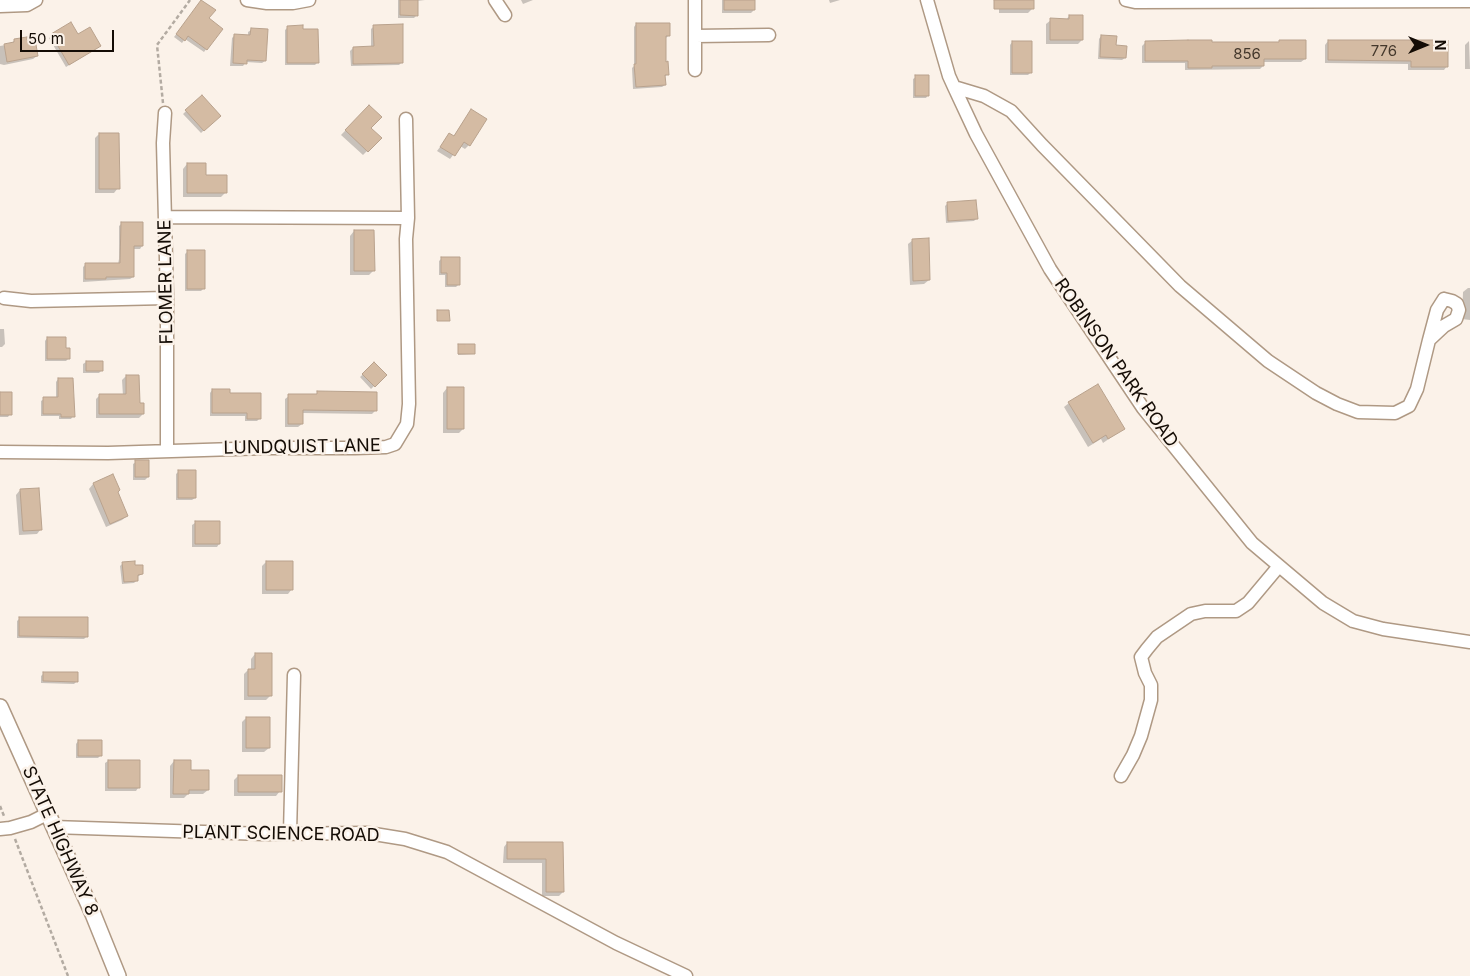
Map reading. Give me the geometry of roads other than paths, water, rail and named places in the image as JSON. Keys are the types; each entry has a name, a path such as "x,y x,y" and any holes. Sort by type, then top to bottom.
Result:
{"main road":[{"name":"STATE HIGHWAY 8","path":"0,707 93,914 118,976"}],"street":[{"path":"0,6 27,6 36,0"},
{"path":"247,0 267,3 293,3 309,0"},
{"path":"495,0 505,15"},
{"path":"695,0 695,70"},
{"name":"ROBINSON PARK ROAD","path":"927,0 949,76 954,87 976,134 1050,269 1143,408 1252,543 1323,603 1353,621 1383,629 1470,642"},
{"path":"1126,0 1135,2 1470,1"},
{"path":"695,36 769,36"},
{"path":"954,87 984,96 1011,111 1180,286 1268,361 1330,400 1358,412 1377,414 1395,413 1409,406 1417,388 1429,340"},
{"name":"FLOMER LANE","path":"165,113 163,143 166,450"},
{"name":"LUNDQUIST LANE","path":"0,452 108,453 166,450 355,448 386,447 395,444 407,424 409,404 406,118"},
{"path":"165,217 408,218"},
{"path":"4,298 31,301 166,298"},
{"path":"1121,776 1141,736 1150,700 1150,685 1141,658 1147,649 1157,637 1191,614 1205,611 1236,611 1248,603 1280,566"},
{"path":"290,833 294,675"},
{"path":"5,829 30,822 50,821"},
{"name":"PLANT SCIENCE ROAD","path":"50,821 290,833 368,833 405,839 447,852 616,942 686,976"}]}
